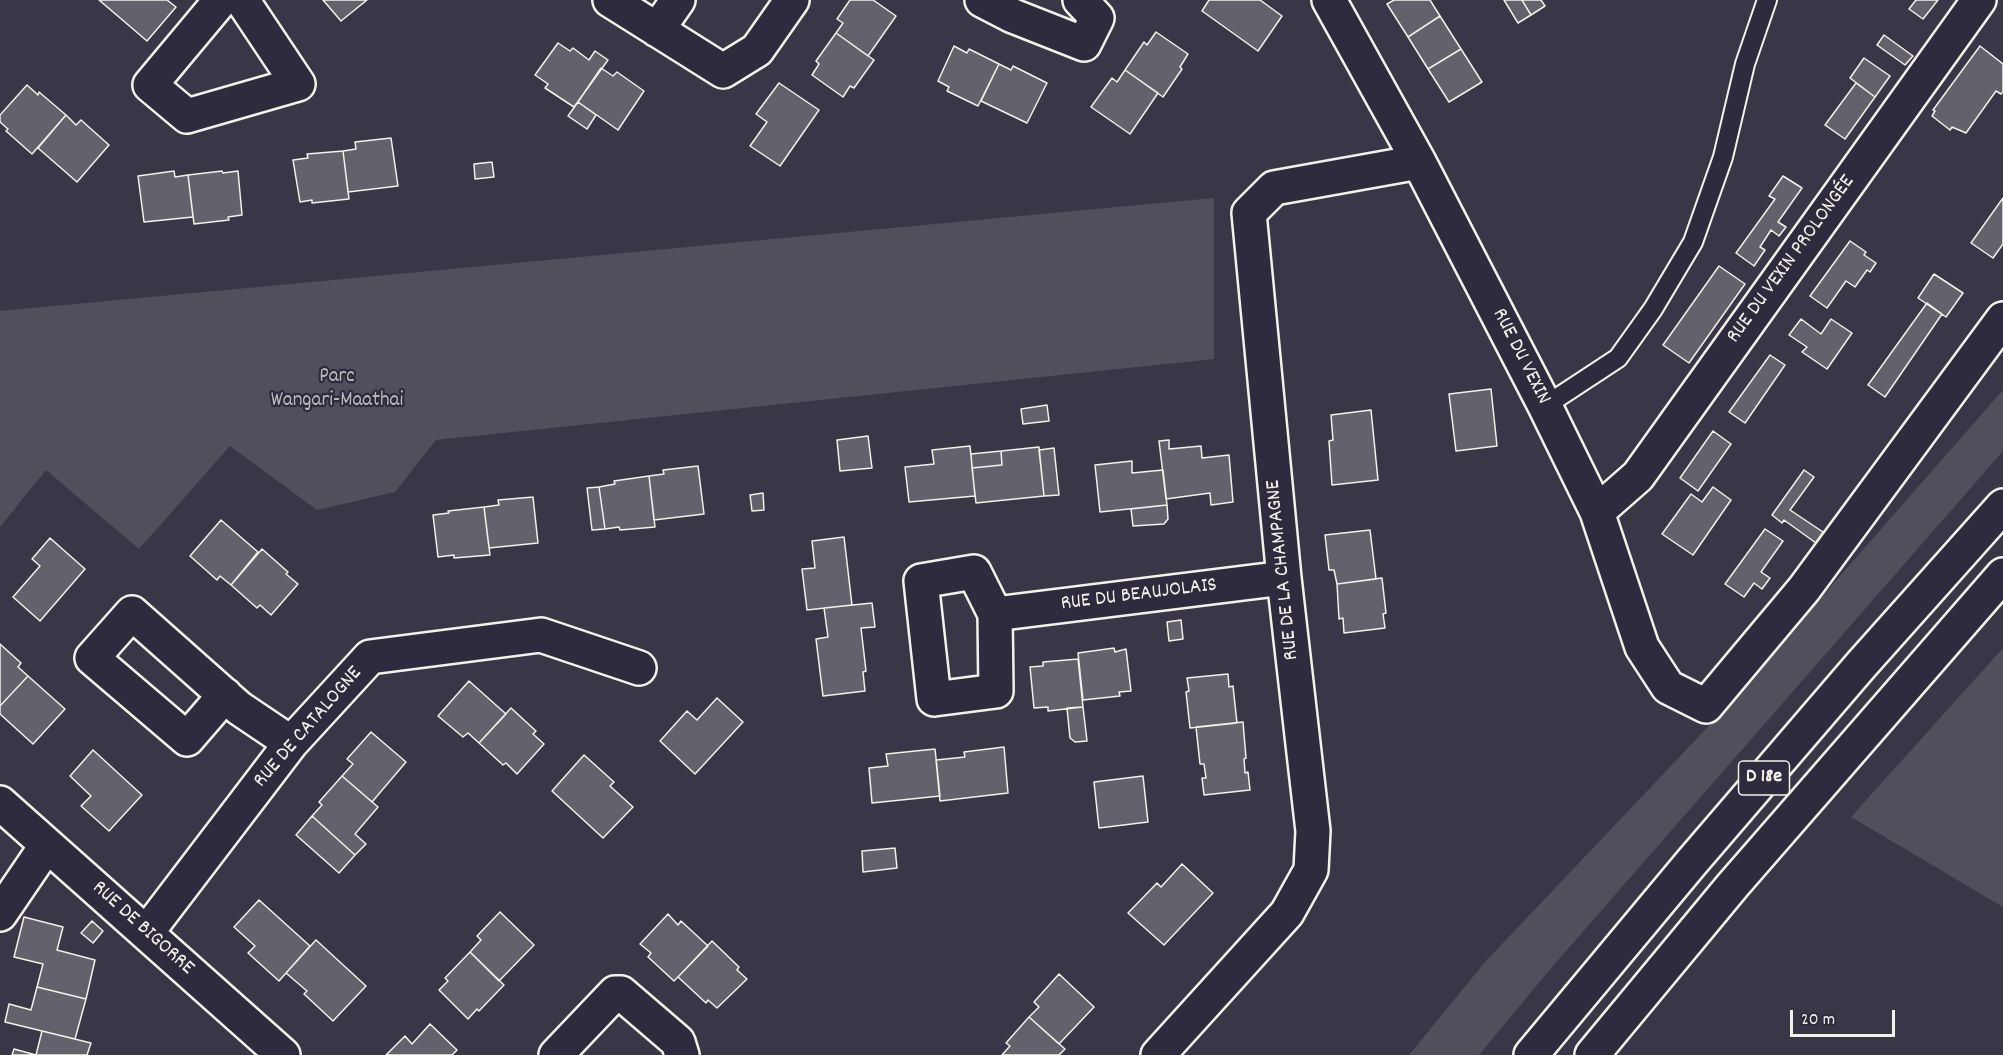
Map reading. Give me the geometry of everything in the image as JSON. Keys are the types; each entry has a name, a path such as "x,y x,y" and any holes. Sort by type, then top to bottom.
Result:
{"main road":[{"path":"221,0 150,85 187,116 298,84 242,0"},
{"path":"610,0 723,71 757,50 792,0"},
{"path":"657,30 678,0"},
{"path":"982,0 1013,16 1084,44 1097,18 1080,0"},
{"name":"RUE DU VEXIN","path":"1329,0 1419,162 1597,512 1642,647 1668,687 1706,706 1804,589 2003,319"},
{"name":"RUE DU VEXIN PROLONGÉE","path":"1597,512 1638,476 1978,0"},
{"name":"RUE DE LA CHAMPAGNE","path":"1158,1055 1287,913 1311,870 1313,831 1284,578 1249,213 1274,188 1419,162"},
{"name":"D 18e","path":"1531,1055 1707,845 2003,506"},
{"name":"D 18e","path":"1592,1055 1733,885 2003,575"},
{"name":"RUE DU BEAUJOLAIS","path":"995,614 1284,578"},
{"name":"RUE DE CATALOGNE","path":"147,932 291,743 370,657 541,634 639,668"},
{"path":"225,695 239,708 291,743"},
{"name":"RUE DE BIGORRE","path":"0,803 283,1055"},
{"path":"0,914 47,845"},
{"path":"567,1051 615,993 621,993 678,1042 682,1055"}],"lane":[{"path":"1545,406 1618,358 1653,309 1693,242 1723,157 1745,64 1767,0"}],"green space":[{"name":"Parc Wangari-Maathai","path":"1214,198 1214,359 436,440 395,492 317,510 230,446 139,549 46,470 0,527 0,311"},
{"path":"2003,390 2003,451 1546,974 1479,1055 1409,1055 1485,962 1704,731"},
{"path":"2003,648 2003,907 1851,817"}],"building":[{"path":"99,0 167,0 176,7 147,41"},
{"path":"323,0 367,0 341,21"},
{"path":"850,0 873,0 896,16 868,56 836,33 843,23 837,19"},
{"path":"1209,0 1260,0 1282,16 1258,51 1202,11"},
{"path":"1394,0 1430,0 1440,16 1408,37 1387,4"},
{"path":"1504,0 1522,0 1531,15 1518,23"},
{"path":"1522,0 1541,0 1545,6 1531,15"},
{"path":"1916,0 1938,0 1923,19 1909,9"},
{"path":"1440,16 1461,49 1428,69 1408,37"},
{"path":"1156,32 1188,54 1180,67 1182,69 1163,97 1125,70 1144,42 1147,45"},
{"path":"836,33 874,60 854,88 850,86 843,97 812,75 819,64 816,61"},
{"path":"1884,35 1913,56 1905,65 1877,45"},
{"path":"558,43 570,51 573,48 589,60 595,51 608,60 574,107 545,88 548,84 535,75"},
{"path":"954,46 967,53 969,49 999,64 978,106 947,91 949,87 938,81"},
{"path":"1980,46 2003,64 2003,92 2001,94 1996,91 1966,133 1952,127 1950,130 1932,116 1935,111 1933,110"},
{"path":"1461,49 1482,82 1449,102 1428,69"},
{"path":"1864,58 1890,76 1875,97 1850,78"},
{"path":"999,64 1011,70 1013,66 1047,83 1027,123 981,101"},
{"path":"601,68 613,76 617,72 644,91 618,130 578,102"},
{"path":"1125,70 1158,93 1130,134 1091,107 1112,78 1117,82"},
{"path":"779,83 819,110 780,166 750,146 767,122 756,114"},
{"path":"1856,83 1875,97 1845,139 1825,125"},
{"path":"27,85 66,115 32,154 6,131 8,129 0,122 0,115"},
{"path":"578,102 596,115 587,129 568,116"},
{"path":"66,115 76,125 81,120 109,145 77,182 38,148"},
{"path":"391,138 398,186 348,192 343,151 356,149 355,142"},
{"path":"343,151 349,199 300,202 293,160 308,158 307,154"},
{"path":"492,162 494,177 475,179 474,164"},
{"path":"174,171 175,177 188,175 193,217 144,222 138,176"},
{"path":"222,171 223,173 238,171 242,215 228,217 229,220 194,224 188,175"},
{"path":"1783,176 1802,188 1778,222 1786,227 1779,236 1771,230 1760,247 1765,250 1754,266 1736,253 1775,199 1769,196"},
{"path":"2003,198 2003,244 1993,258 1971,243"},
{"path":"1850,241 1866,252 1864,255 1876,263 1870,272 1867,270 1855,287 1846,281 1827,308 1810,296"},
{"path":"1719,266 1745,284 1689,363 1663,345"},
{"path":"1934,274 1963,293 1946,317 1918,298"},
{"path":"1927,303 1942,314 1885,397 1868,385"},
{"path":"1801,319 1821,334 1831,319 1852,333 1827,369 1802,352 1807,347 1789,335"},
{"path":"1770,355 1785,365 1745,423 1729,412"},
{"path":"1491,389 1497,446 1456,451 1449,394"},
{"path":"1047,405 1049,421 1023,424 1021,409"},
{"path":"1371,410 1378,480 1332,485 1329,441 1333,440 1331,415"},
{"path":"1713,431 1731,444 1698,491 1680,478"},
{"path":"868,436 872,468 840,471 837,440"},
{"path":"1169,440 1169,449 1201,446 1202,458 1229,455 1233,502 1211,505 1210,493 1166,499 1159,441"},
{"path":"970,446 975,496 909,502 905,467 934,464 932,450"},
{"path":"1039,447 1044,496 976,503 972,468 1002,465 1001,451"},
{"path":"1054,448 1059,495 1044,496 1039,450"},
{"path":"1001,451 1002,465 972,468 971,454"},
{"path":"1132,461 1132,473 1163,470 1167,505 1100,512 1095,465"},
{"path":"698,466 704,514 654,520 649,476 664,474 663,470"},
{"path":"1804,470 1814,477 1790,510 1823,532 1816,543 1784,520 1782,523 1772,515"},
{"path":"649,476 655,527 605,529 599,487 615,484 614,481"},
{"path":"599,487 605,529 592,530 587,488"},
{"path":"1713,487 1731,500 1693,555 1662,534 1691,494 1702,502"},
{"path":"763,493 764,510 752,511 750,495"},
{"path":"533,497 538,543 489,548 484,507 499,505 498,500"},
{"path":"1167,505 1168,519 1164,524 1133,526 1131,509"},
{"path":"484,507 490,555 438,557 433,515"},
{"path":"221,520 258,552 231,585 220,576 217,580 190,556"},
{"path":"1765,529 1783,541 1761,572 1770,578 1762,589 1754,583 1744,597 1725,584"},
{"path":"1370,530 1376,579 1337,584 1334,570 1329,570 1325,535"},
{"path":"844,537 852,605 807,610 802,569 815,568 812,541"},
{"path":"50,538 85,569 40,621 13,597 40,566 32,559"},
{"path":"262,549 298,584 271,615 260,605 257,608 231,585"},
{"path":"1382,578 1386,613 1383,614 1385,628 1344,633 1343,618 1339,619 1337,584"},
{"path":"872,603 875,627 861,628 866,671 863,672 865,691 823,696 816,639 828,637 824,608"},
{"path":"1181,620 1183,639 1169,641 1167,622"},
{"path":"0,644 21,663 18,667 28,676 0,706"},
{"path":"1114,648 1115,652 1126,649 1131,691 1119,692 1120,696 1083,700 1078,653"},
{"path":"1078,659 1083,707 1048,711 1048,707 1034,708 1030,667 1043,666 1043,662"},
{"path":"1228,674 1229,687 1233,686 1237,723 1190,728 1186,692 1189,691 1187,678"},
{"path":"28,676 65,709 33,744 0,714 0,706"},
{"path":"469,681 506,714 479,743 468,733 463,737 438,716"},
{"path":"717,698 743,722 695,774 660,741 687,711 697,720"},
{"path":"1083,707 1087,741 1075,742 1070,738 1067,708"},
{"path":"511,708 536,731 533,734 544,744 517,774 506,763 503,765 479,743"},
{"path":"1243,722 1245,773 1248,772 1250,790 1204,795 1202,778 1206,778 1204,764 1200,764 1196,727"},
{"path":"371,732 406,762 372,802 342,776 353,764 347,759"},
{"path":"1004,747 1008,793 940,801 936,760 965,757 964,752"},
{"path":"935,749 940,796 872,803 869,768 888,766 886,754"},
{"path":"93,750 142,795 109,831 81,806 91,796 70,776"},
{"path":"584,755 614,782 610,786 633,807 603,838 552,791"},
{"path":"342,776 378,807 355,834 366,844 355,855 312,816 322,805 319,802"},
{"path":"1143,776 1148,822 1099,828 1094,782"},
{"path":"312,816 355,855 339,873 296,835"},
{"path":"895,848 897,868 863,872 862,851"},
{"path":"1182,864 1213,893 1164,945 1128,913 1157,883 1161,887"},
{"path":"259,900 310,946 279,981 248,953 255,946 234,927"},
{"path":"500,912 534,945 499,981 470,952 481,940 477,936"},
{"path":"668,914 678,925 681,921 708,946 674,981 648,957 651,953 640,944"},
{"path":"24,917 63,927 57,950 95,960 86,999 37,987 43,964 14,957"},
{"path":"92,921 103,931 93,943 81,933"},
{"path":"316,940 366,986 333,1021 304,994 307,991 286,973"},
{"path":"712,941 739,967 737,970 747,979 717,1008 708,1000 706,1003 678,977"},
{"path":"470,952 504,985 468,1019 439,990 448,981 445,978"},
{"path":"1059,974 1094,1007 1059,1044 1029,1017 1039,1007 1034,1002"},
{"path":"37,987 86,999 75,1039 5,1022 9,1004 31,1010"},
{"path":"1029,1017 1065,1049 1059,1055 1002,1055 1010,1046 1006,1043"},
{"path":"430,1024 457,1050 452,1055 386,1055 405,1036 412,1044"},
{"path":"42,1031 91,1043 87,1055 36,1055"},
{"path":"14,1049 36,1055 12,1055"}]}
